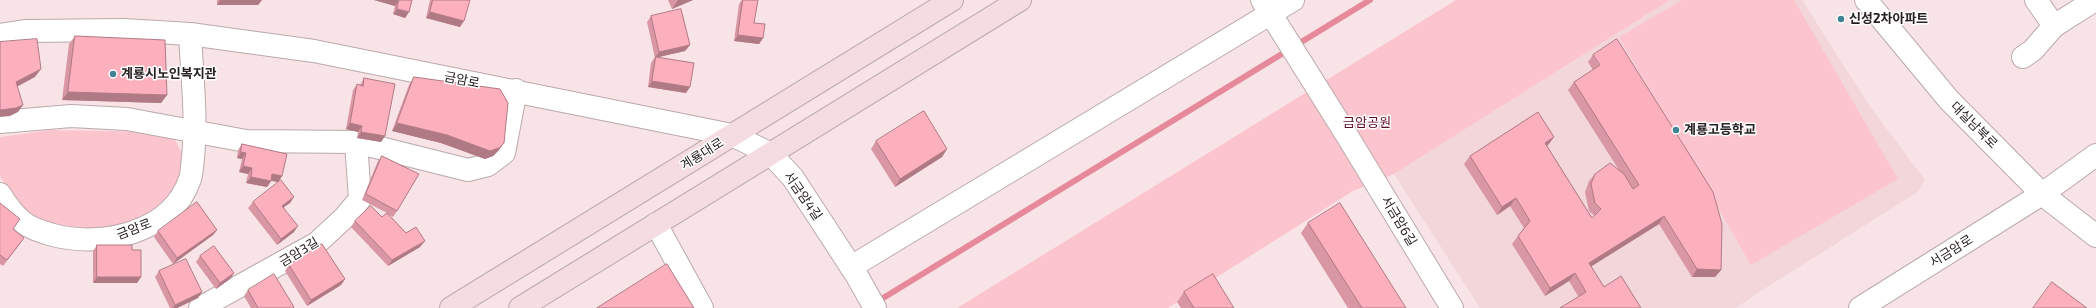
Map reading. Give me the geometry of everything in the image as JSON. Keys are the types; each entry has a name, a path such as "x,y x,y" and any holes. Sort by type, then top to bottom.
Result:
{"main road":[{"name":"계룡대로","path":"451,308 952,0"},
{"path":"520,308 1020,0"}],"street":[{"path":"854,271 1266,7 1293,0"},
{"name":"대실남북로","path":"1866,0 1949,100 2042,194 2096,236"},
{"path":"2036,0 2054,26"},
{"path":"2023,57 2033,50 2054,26 2095,0"},
{"name":"서금암6길","path":"1266,7 1346,134 1452,308"},
{"name":"금암로","path":"0,35 25,31 74,29 190,34 314,51 516,90 732,135"},
{"name":"금암로","path":"0,194 22,222 40,232 70,240 100,240 124,235 151,225 176,205 190,179 196,131 190,34"},
{"path":"0,122 71,116 127,120 246,141 356,142 468,170 488,165 504,153 516,90"},
{"name":"서금암4길","path":"732,135 771,154 793,178 854,271 875,308"},
{"name":"금암3길","path":"200,308 317,243 345,217 360,199 356,142"},
{"name":"서금암로","path":"1860,308 2042,194 2096,155"},
{"path":"656,224 702,308"}],"shaded area":[{"name":"계룡고등학교","path":"1670,0 1802,0 1869,105 1925,180 1918,192 1736,308 1480,308 1394,174"}],"green space":[{"name":"금암공원","path":"1456,0 1670,0 1394,174 1353,191 1168,308 957,308"},
{"path":"1682,0 1794,0 1898,179 1751,265 1619,37"},
{"path":"50,130 171,132 186,161 184,171 166,204 145,217 113,227 83,231 55,227 29,213 10,194 0,176 0,137"}],"building":[{"path":"399,0 412,0 409,12 397,9"},
{"path":"433,0 470,0 464,21 430,12"},
{"path":"743,0 758,0 754,23 765,24 763,38 738,35"},
{"path":"681,9 690,45 659,52 651,16"},
{"name":"계룡시노인복지관","path":"75,36 165,40 167,95 68,92"},
{"path":"37,39 41,69 16,82 23,105 16,108 0,110 0,42"},
{"path":"1617,39 1713,192 1722,224 1721,270 1697,269 1664,216 1589,263 1604,287 1621,276 1641,308 1560,308 1586,292 1575,273 1550,288 1518,236 1530,221 1516,198 1502,207 1470,156 1538,112 1554,137 1545,143 1592,218 1601,209 1595,203 1591,184 1595,174 1610,163 1624,174 1633,189 1639,185 1574,82 1600,65 1593,55"},
{"path":"656,57 694,63 690,87 652,81"},
{"path":"414,77 500,89 508,103 504,143 499,148 490,151 447,135 397,123"},
{"path":"364,78 395,84 385,136 361,132 362,126 350,123 357,84 363,86"},
{"path":"924,111 947,149 900,179 876,141"},
{"path":"242,144 287,154 282,176 272,174 271,181 251,177 252,168 243,166 246,153 241,152"},
{"path":"382,156 419,174 397,211 366,194"},
{"path":"281,180 294,197 282,206 298,226 281,239 253,202"},
{"path":"197,202 217,230 177,258 158,231"},
{"path":"0,203 20,219 13,229 24,238 7,260 0,255"},
{"path":"1340,203 1406,308 1362,308 1308,223"},
{"path":"371,206 382,217 387,213 406,233 416,227 425,241 392,260 355,221"},
{"path":"322,244 345,279 311,300 289,265"},
{"path":"97,245 132,245 132,250 141,250 141,277 97,277"},
{"path":"214,246 234,273 220,283 200,256"},
{"path":"186,259 202,292 175,305 159,271"},
{"path":"667,264 694,308 597,308"},
{"path":"274,274 294,307 258,308 248,290"},
{"path":"1213,274 1234,308 1194,308 1184,292"},
{"path":"2052,282 2087,308 2033,308"}],"waterway":[{"path":"875,303 1370,0"}],"place":[{"name":"신성2차아파트","path":"1841,19"},
{"name":"계룡시노인복지관","path":"113,74"},
{"name":"계룡고등학교","path":"1676,130"}]}
